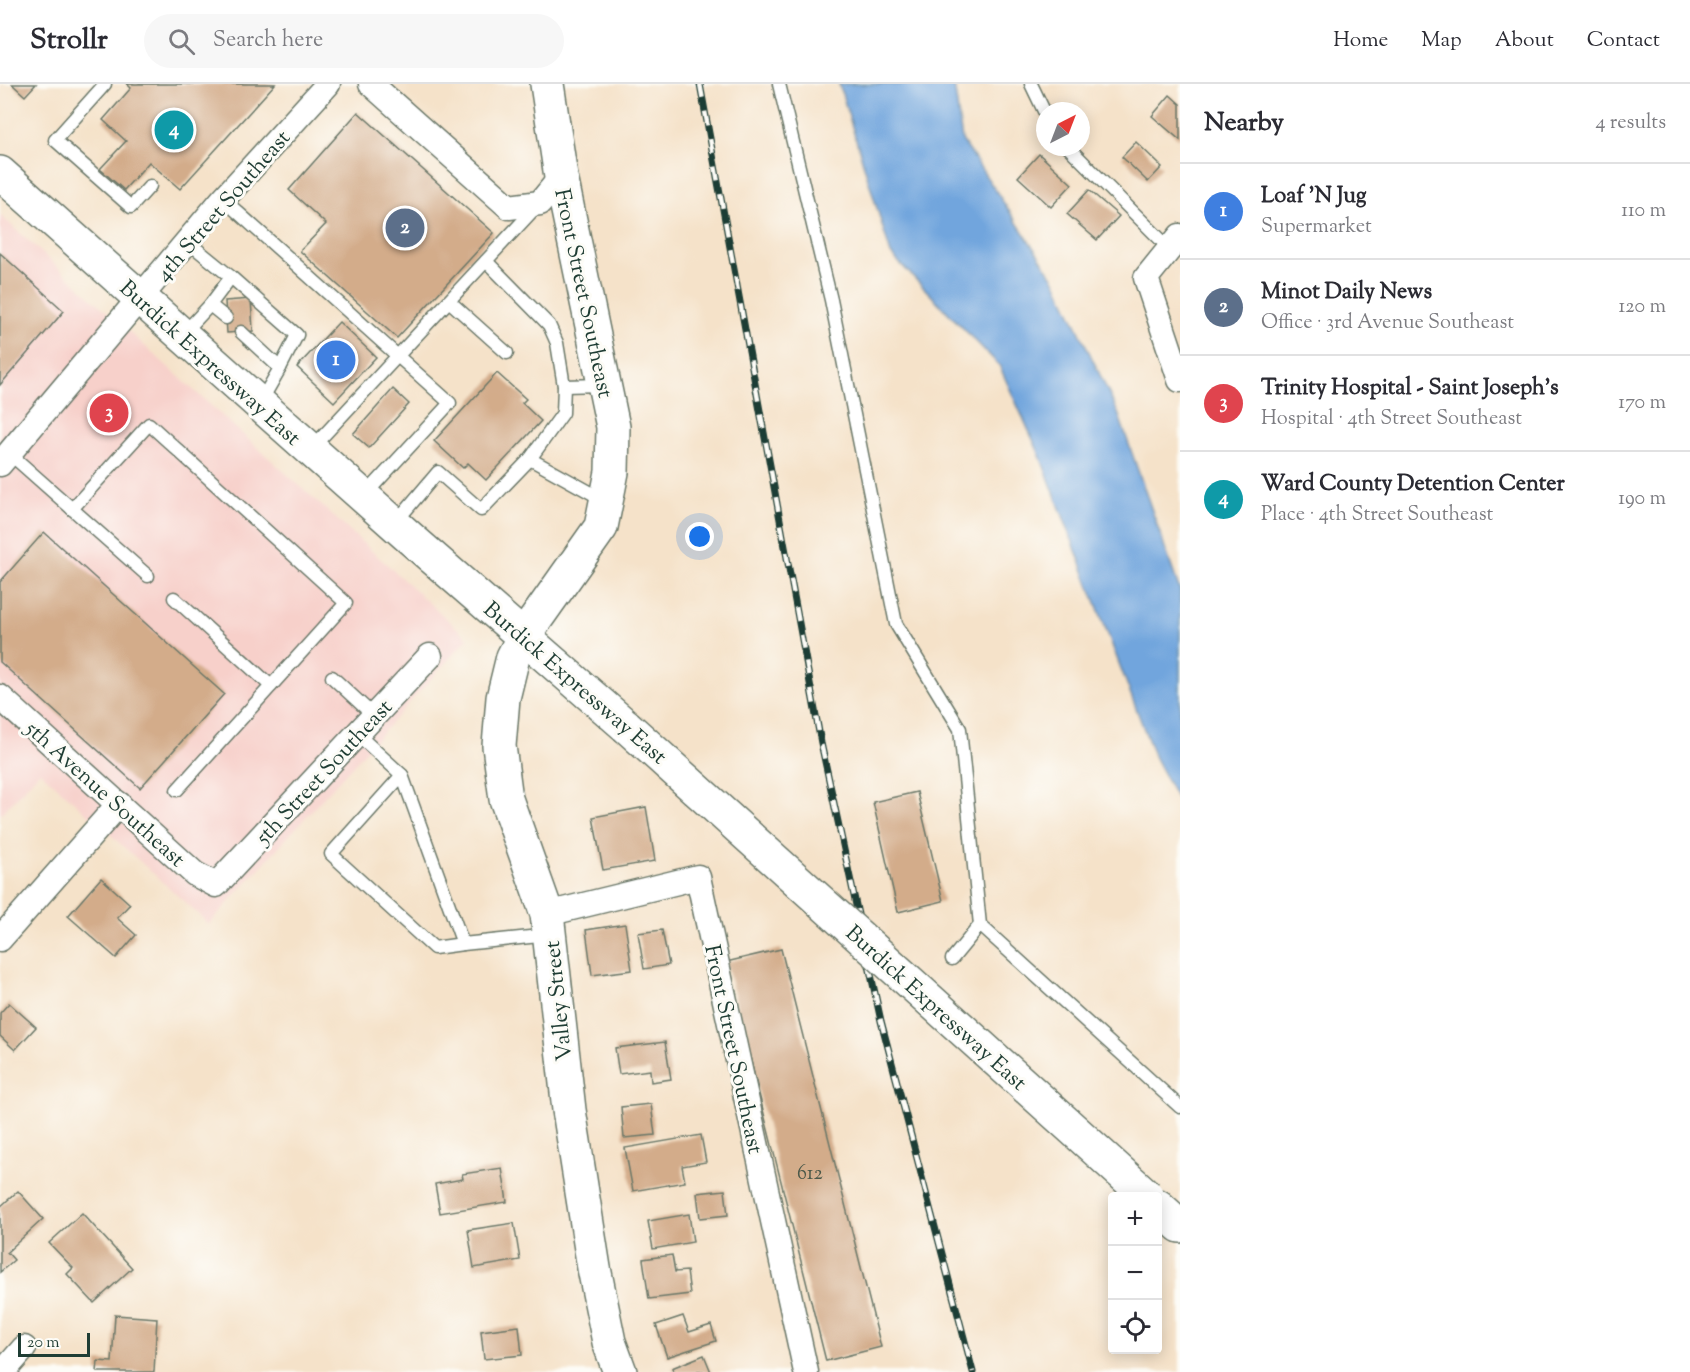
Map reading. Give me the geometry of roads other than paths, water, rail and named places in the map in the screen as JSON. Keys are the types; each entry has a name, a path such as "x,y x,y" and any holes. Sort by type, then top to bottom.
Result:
{"main road":[{"name":"Front Street Southeast","path":"547,84 561,177 612,427 608,502"},
{"name":"Burdick Expressway East","path":"0,173 363,497 626,726 1141,1192"},
{"path":"524,636 601,527 608,502"},
{"name":"Valley Street","path":"524,636 509,672 503,698 499,746 506,799 548,924 569,1110 594,1268 609,1342 620,1372"},
{"path":"1162,1210 1180,1226"}],"street":[{"name":"4th Street Southeast","path":"4,459 223,199 328,84"},
{"path":"371,84 509,207 540,203 561,177"},
{"path":"1175,242 1146,278 1180,380"},
{"name":"5th Street Southeast","path":"216,885 430,656"},
{"name":"5th Avenue Southeast","path":"0,697 195,874 216,885"},
{"path":"0,939 119,804"},
{"name":"Front Street Southeast","path":"548,924 698,878 806,1372"},
{"path":"3,1372 24,1348"}],"lane":[{"path":"105,84 55,141 131,207 150,186"},
{"path":"779,84 831,300 896,624 960,729 980,925 1180,1107"},
{"path":"1031,84 1040,102"},
{"path":"1078,156 1175,242"},
{"path":"223,199 450,403 363,497"},
{"path":"310,450 540,203"},
{"path":"188,242 297,335 259,405"},
{"path":"394,524 438,472 481,510 530,459 563,413 564,386 557,343 549,325 486,261"},
{"path":"181,336 210,305 231,277"},
{"path":"449,301 507,353"},
{"path":"210,305 226,318"},
{"path":"241,332 280,368"},
{"path":"564,386 605,384"},
{"path":"72,509 149,424 346,603 177,790"},
{"path":"4,459 72,509 148,576"},
{"path":"530,459 608,502"},
{"path":"174,598 271,686"},
{"path":"332,677 374,716"},
{"path":"357,734 402,775 463,944"},
{"path":"402,775 331,854 434,948 463,944 548,924"},
{"path":"952,959 980,925"}],"water":[{"path":"839,84 954,84 962,140 1055,280 1118,413 1180,591 1180,805 1155,758 1039,453 999,365 891,254"}],"railway":[{"path":"700,84 821,743 881,1021 973,1372"}],"place":[{"name":"Ward County Detention Center","path":"174,130"},
{"name":"Minot Daily News","path":"405,228"},
{"name":"Loaf 'N Jug","path":"336,360"},
{"name":"Trinity Hospital - Saint Joseph's","path":"109,413"}]}
